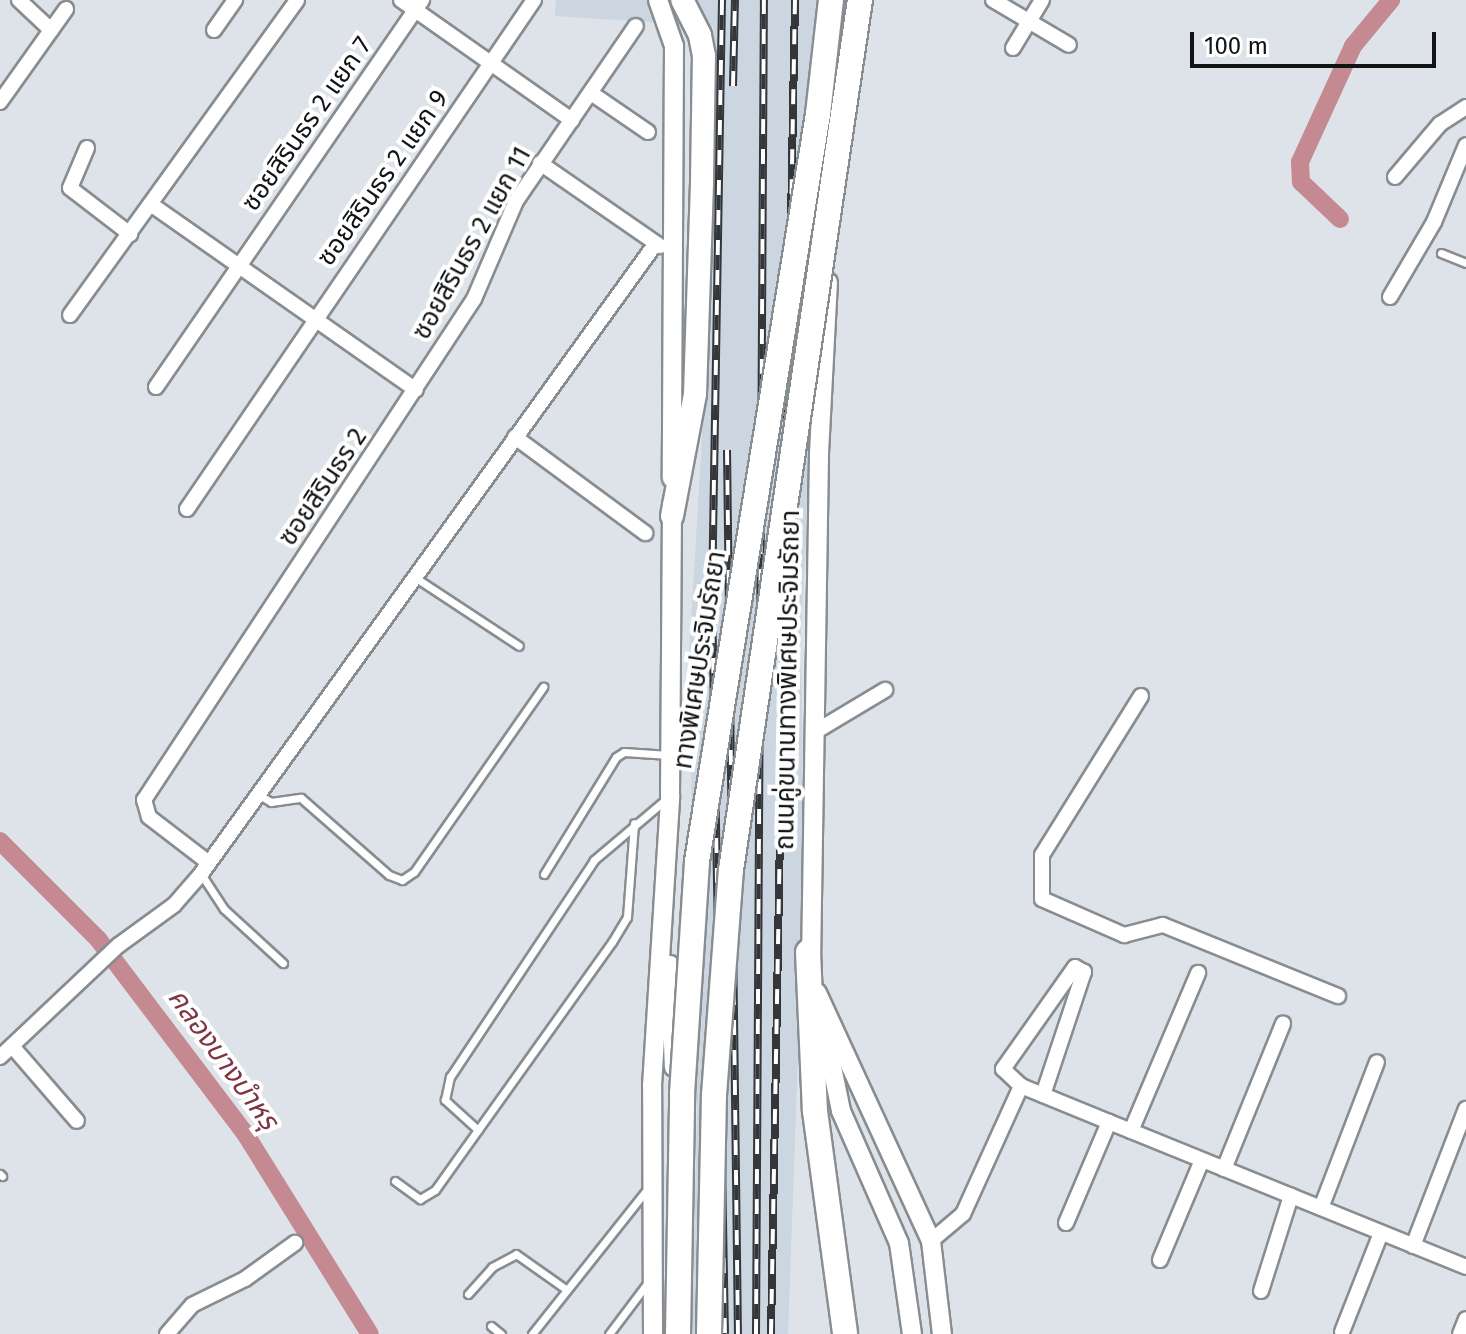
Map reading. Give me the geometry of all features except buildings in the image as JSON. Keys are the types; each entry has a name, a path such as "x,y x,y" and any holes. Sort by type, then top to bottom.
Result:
{"highway":[{"name":"ทางพิเศษประจิมรัถยา","path":"678,1334 682,1094 697,861 818,114 831,0"},
{"path":"709,1334 714,1095 731,870 860,0"},
{"path":"808,952 815,1111 845,1333"}],"main road":[{"path":"653,1334 654,1034 666,895 671,756 674,46 658,0"},
{"path":"672,516 695,394 702,180 704,56 682,0"},
{"name":"ถนนคู่ขนานทางพิเศษประจิมรัถยา","path":"843,0 819,453 808,952 821,1011 931,1241 942,1334"},
{"path":"666,895 674,1073 670,1334"},
{"path":"821,1011 841,1111 899,1243 912,1334"}],"street":[{"path":"19,0 51,30"},
{"path":"214,30 235,0"},
{"path":"70,315 297,0"},
{"path":"401,0 419,5 491,64 572,120"},
{"name":"ซอยสิรินธร 2 แยก 9","path":"187,509 534,0"},
{"path":"993,0 1069,45"},
{"path":"1013,48 1042,0"},
{"name":"ซอยสิรินธร 2 แยก 7","path":"156,387 419,5"},
{"path":"0,102 66,9"},
{"name":"ซอยสิรินธร 2 แยก 11","path":"416,390 486,278 516,201 636,26"},
{"path":"591,93 648,132"},
{"path":"1395,177 1440,124 1466,107"},
{"path":"1390,297 1434,222 1466,145"},
{"path":"87,148 70,188 130,234"},
{"path":"540,163 654,246 673,247"},
{"path":"152,205 416,390"},
{"path":"0,1057 119,945 161,916 205,868 654,246"},
{"name":"ซอยสิรินธร 2","path":"205,868 149,817 144,800 416,390"},
{"path":"515,437 645,533"},
{"path":"815,732 885,690"},
{"path":"1141,696 1042,855 1042,899 1124,935 1163,925 1338,996"},
{"path":"1043,1095 1084,972 1075,967 1003,1069 1021,1086 1043,1095 1131,1131 1224,1169 1321,1208 1381,1233 1466,1267"},
{"path":"1131,1131 1198,973"},
{"path":"1224,1169 1283,1024"},
{"path":"12,1046 77,1121"},
{"path":"1321,1208 1377,1062"},
{"path":"931,1241 963,1214 1021,1086"},
{"path":"1413,1246 1466,1109"},
{"path":"1066,1223 1109,1122"},
{"path":"1160,1260 1202,1160"},
{"path":"1261,1291 1291,1196"},
{"path":"1342,1332 1381,1233"},
{"path":"167,1334 192,1305 245,1279 295,1243"},
{"path":"1460,1334 1466,1319"}],"lane":[{"path":"1441,253 1466,263"},
{"path":"414,576 519,646"},
{"path":"259,795 271,802 301,798 389,875 402,880 414,872 543,687"},
{"path":"544,874 616,757 624,752 671,756"},
{"path":"478,1130 450,1107 445,1085 594,860 634,823 670,796"},
{"path":"395,1181 413,1196 426,1197 478,1130 627,917 634,823"},
{"path":"205,868 224,909 283,963"},
{"path":"532,1334 652,1183"},
{"path":"468,1294 492,1267 516,1254 567,1290"},
{"path":"609,1334 653,1277"},
{"path":"491,1326 501,1334"}],"shaded area":[{"path":"556,0 834,0 801,634 804,889 788,1334 692,1334 697,1112 689,654 704,405 713,26 555,16"}],"waterway":[{"path":"1340,219 1301,182 1300,162 1353,46 1391,0"},
{"name":"คลองบางบำหรุ","path":"0,841 98,939 246,1135 370,1334"}],"railway":[{"path":"722,0 712,598 725,1334"},
{"path":"733,86 735,0"},
{"path":"756,1334 764,0"},
{"path":"771,1334 795,0"},
{"path":"727,450 738,1334"}]}
